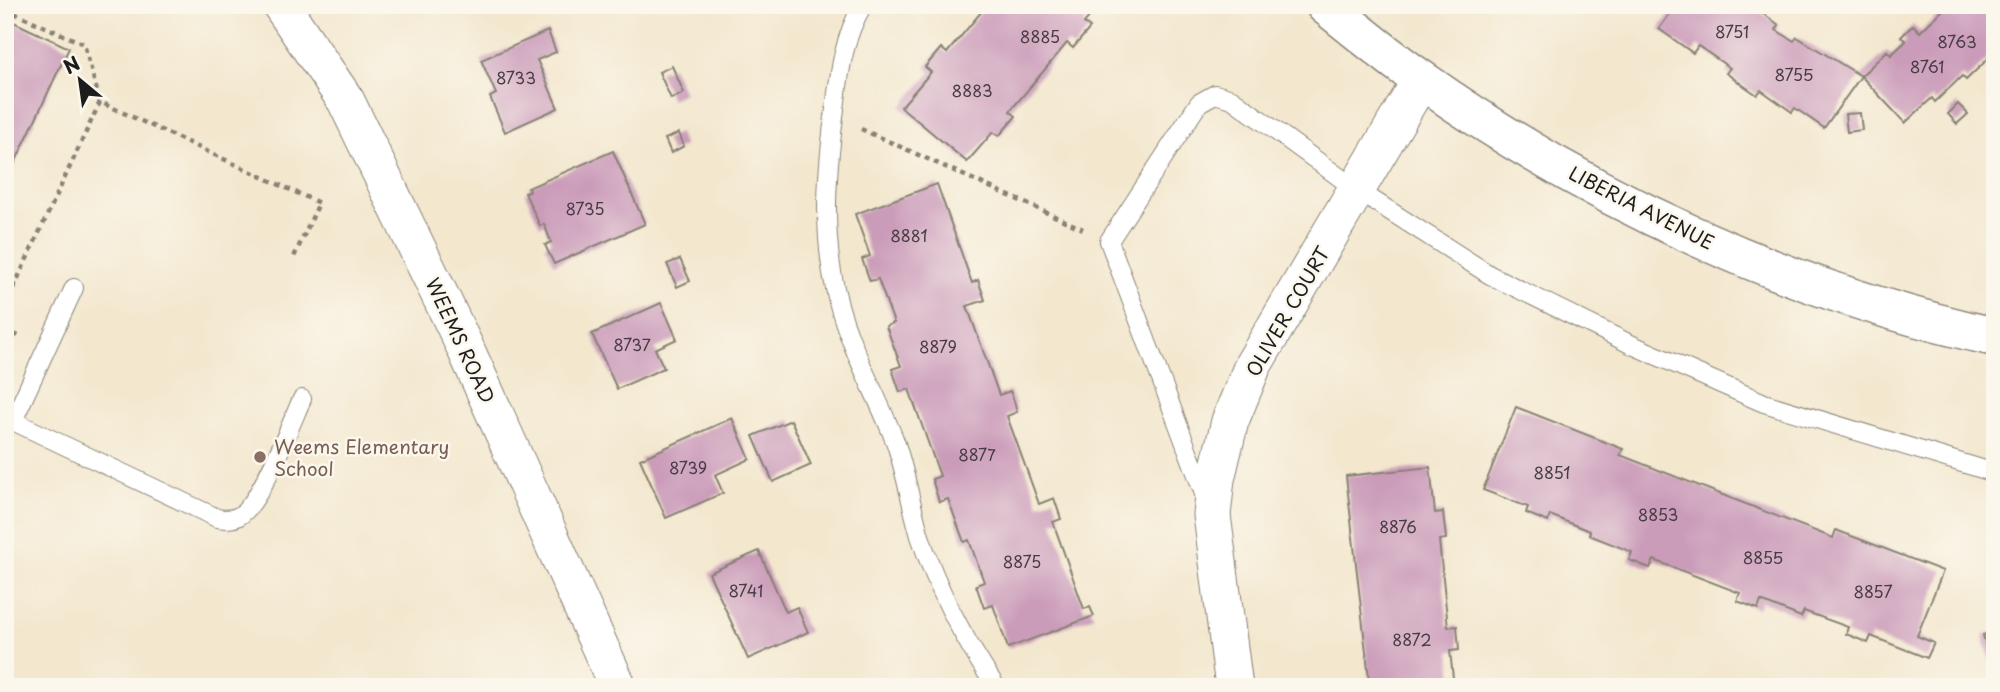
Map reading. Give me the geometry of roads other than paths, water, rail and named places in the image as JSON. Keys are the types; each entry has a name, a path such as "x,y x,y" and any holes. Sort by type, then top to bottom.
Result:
{"main road":[{"name":"LIBERIA AVENUE","path":"1325,5 1421,80 1514,140 1624,201 1743,257 1864,301 1995,337"}],"street":[{"name":"WEEMS ROAD","path":"281,5 308,42 351,113 463,343 618,687"},
{"name":"OLIVER COURT","path":"1234,687 1212,515 1216,479 1230,421 1253,365 1421,80"}],"lane":[{"path":"863,5 845,43 834,117 826,207 828,253 838,302 867,379 895,442 921,539 961,629 996,687"},
{"path":"1212,515 1109,241 1199,103 1215,94 1232,99 1357,190 1490,275 1640,349 1764,403 1995,473"},
{"path":"74,289 13,421 217,518 228,519 241,516 255,499 302,399"}],"place":[{"name":"Weems Elementary School","path":"260,457"}]}
